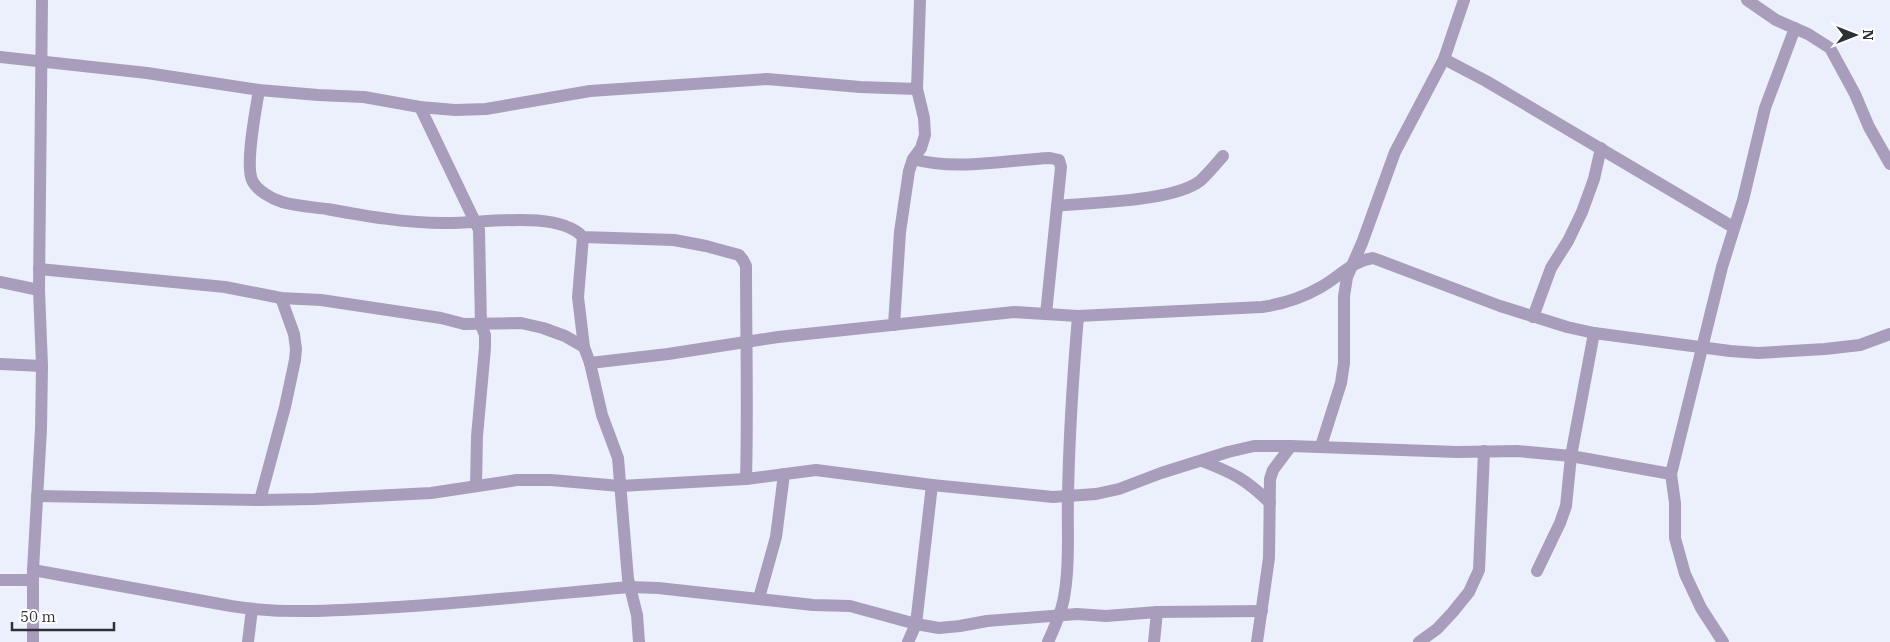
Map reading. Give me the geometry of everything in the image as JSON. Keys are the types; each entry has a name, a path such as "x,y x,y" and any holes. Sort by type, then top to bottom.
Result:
{"street":[{"path":"33,642 33,575 41,429 42,366 39,269 42,0"},
{"path":"894,324 900,232 909,171 913,159 921,148 925,135 924,118 917,89 920,0"},
{"path":"1321,446 1341,383 1344,363 1345,286 1347,277 1354,264 1395,152 1444,59 1464,0"},
{"path":"1747,0 1776,20 1822,41 1830,48 1855,94 1869,127 1890,164"},
{"path":"1776,20 1788,47"},
{"path":"1723,642 1701,608 1685,574 1675,538 1675,503 1671,474 1765,108 1795,28"},
{"path":"0,57 41,63 147,73 258,90 364,97 420,107 455,110 517,104 590,91 767,79 860,87 917,89"},
{"path":"1444,59 1486,81 1734,227"},
{"path":"258,90 250,167 252,181 262,191 281,202 352,214 440,223 514,220 547,222 566,225 577,230 583,237 578,297 584,347 590,363 602,415 618,458 629,587 635,607 639,642"},
{"path":"420,107 480,230 481,325 485,335 485,348 477,436 476,486"},
{"path":"1533,317 1551,268 1568,241 1582,212 1594,179 1601,148"},
{"path":"1057,206 1138,198 1183,190 1199,181 1224,156"},
{"path":"913,159 951,164 1050,158 1059,160 1061,167 1046,314"},
{"path":"583,237 674,240 739,255 744,260 746,266 748,408 746,479"},
{"path":"590,363 778,337 1014,312 1078,316 1183,312 1279,305 1310,294 1354,264 1367,259 1378,260 1533,317 1594,333 1703,348 1758,353 1860,345 1890,334"},
{"path":"39,269 225,287 281,298 321,300 440,318 464,324 481,325 510,322 532,325 565,336 584,347"},
{"path":"0,282 39,290"},
{"path":"260,500 285,407 295,354 294,334 281,298"},
{"path":"1048,642 1060,615 1067,574 1068,497 1078,316"},
{"path":"1537,571 1560,524 1566,506 1571,456 1594,333"},
{"path":"0,364 42,366"},
{"path":"36,496 260,500 431,493 526,480 551,480 620,486 746,479 816,470 932,485 1068,497 1119,489 1161,473 1254,446 1517,451 1571,456 1671,474"},
{"path":"1260,641 1269,558 1270,479 1273,470 1291,446"},
{"path":"1419,642 1437,629 1452,613 1469,592 1479,570 1484,451"},
{"path":"1202,461 1230,472 1252,485 1270,502"},
{"path":"759,598 776,537 784,474"},
{"path":"908,642 916,624 932,485"},
{"path":"0,580 33,575 252,609 310,612 426,605 629,587 759,598 813,605 850,606 916,624 949,628 987,621 1077,614 1106,616 1156,612 1262,611"},
{"path":"248,642 252,609"},
{"path":"1154,642 1156,612"}]}
